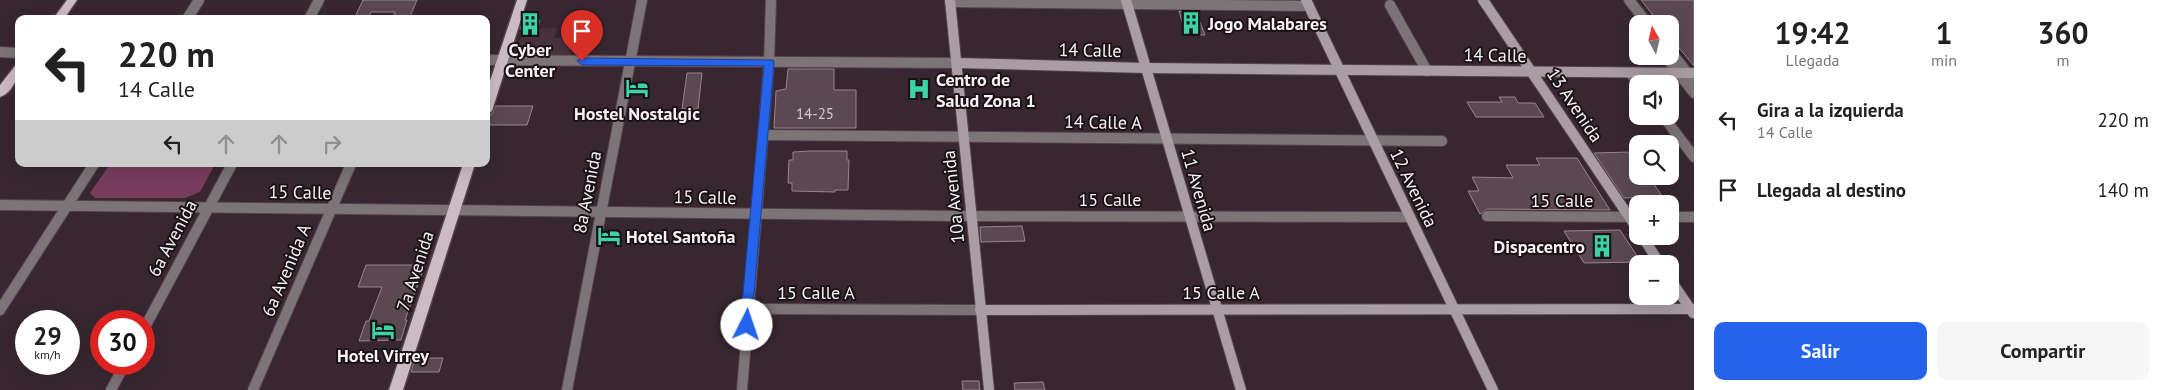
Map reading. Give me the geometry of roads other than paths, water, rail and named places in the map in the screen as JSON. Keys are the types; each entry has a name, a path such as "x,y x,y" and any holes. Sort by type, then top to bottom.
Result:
{"main road":[{"path":"61,15 72,0"},
{"path":"490,99 522,0"},
{"path":"0,93 15,74"},
{"name":"7a Avenida","path":"396,390 468,167"}],"street":[{"path":"190,15 199,0"},
{"path":"311,15 319,0"},
{"path":"633,0 642,0"},
{"name":"8a Avenida","path":"567,390 628,62 642,0"},
{"path":"742,390 755,214 769,63 771,0"},
{"name":"13 Avenida","path":"1483,0 1629,211"},
{"path":"1620,0 1632,15"},
{"path":"1629,0 1641,15"},
{"path":"950,1 1307,3"},
{"name":"10a Avenida","path":"950,1 989,390"},
{"name":"11 Avenida","path":"1127,2 1241,390"},
{"name":"12 Avenida","path":"1307,3 1493,390"},
{"path":"1390,5 1427,70"},
{"path":"0,52 15,53"},
{"name":"14 Calle","path":"490,60 957,63 1146,68 1678,73 1692,76"},
{"path":"1679,61 1692,76"},
{"path":"1672,65 1694,93"},
{"path":"1670,125 1694,157"},
{"name":"14 Calle A","path":"763,135 1442,141"},
{"path":"0,310 92,167"},
{"name":"6a Avenida","path":"154,310 230,167"},
{"name":"6a Avenida A","path":"253,390 350,167"},
{"name":"15 Calle","path":"0,205 972,216 1409,217"},
{"name":"15 Calle","path":"1487,216 1629,217"},
{"path":"1679,217 1694,217"},
{"path":"1679,291 1693,311"},
{"name":"15 Calle A","path":"748,309 1693,311"},
{"path":"111,390 119,375"}],"place":[{"name":"Jogo Malabares","path":"1191,23"},
{"name":"Cyber Center","path":"530,24"},
{"name":"Hostel Nostalgic","path":"637,88"},
{"name":"Centro de Salud Zona 1","path":"919,89"},
{"name":"Hotel Santoña","path":"609,236"},
{"name":"Dispacentro","path":"1602,246"},
{"name":"Hotel Virrey","path":"383,330"}]}
